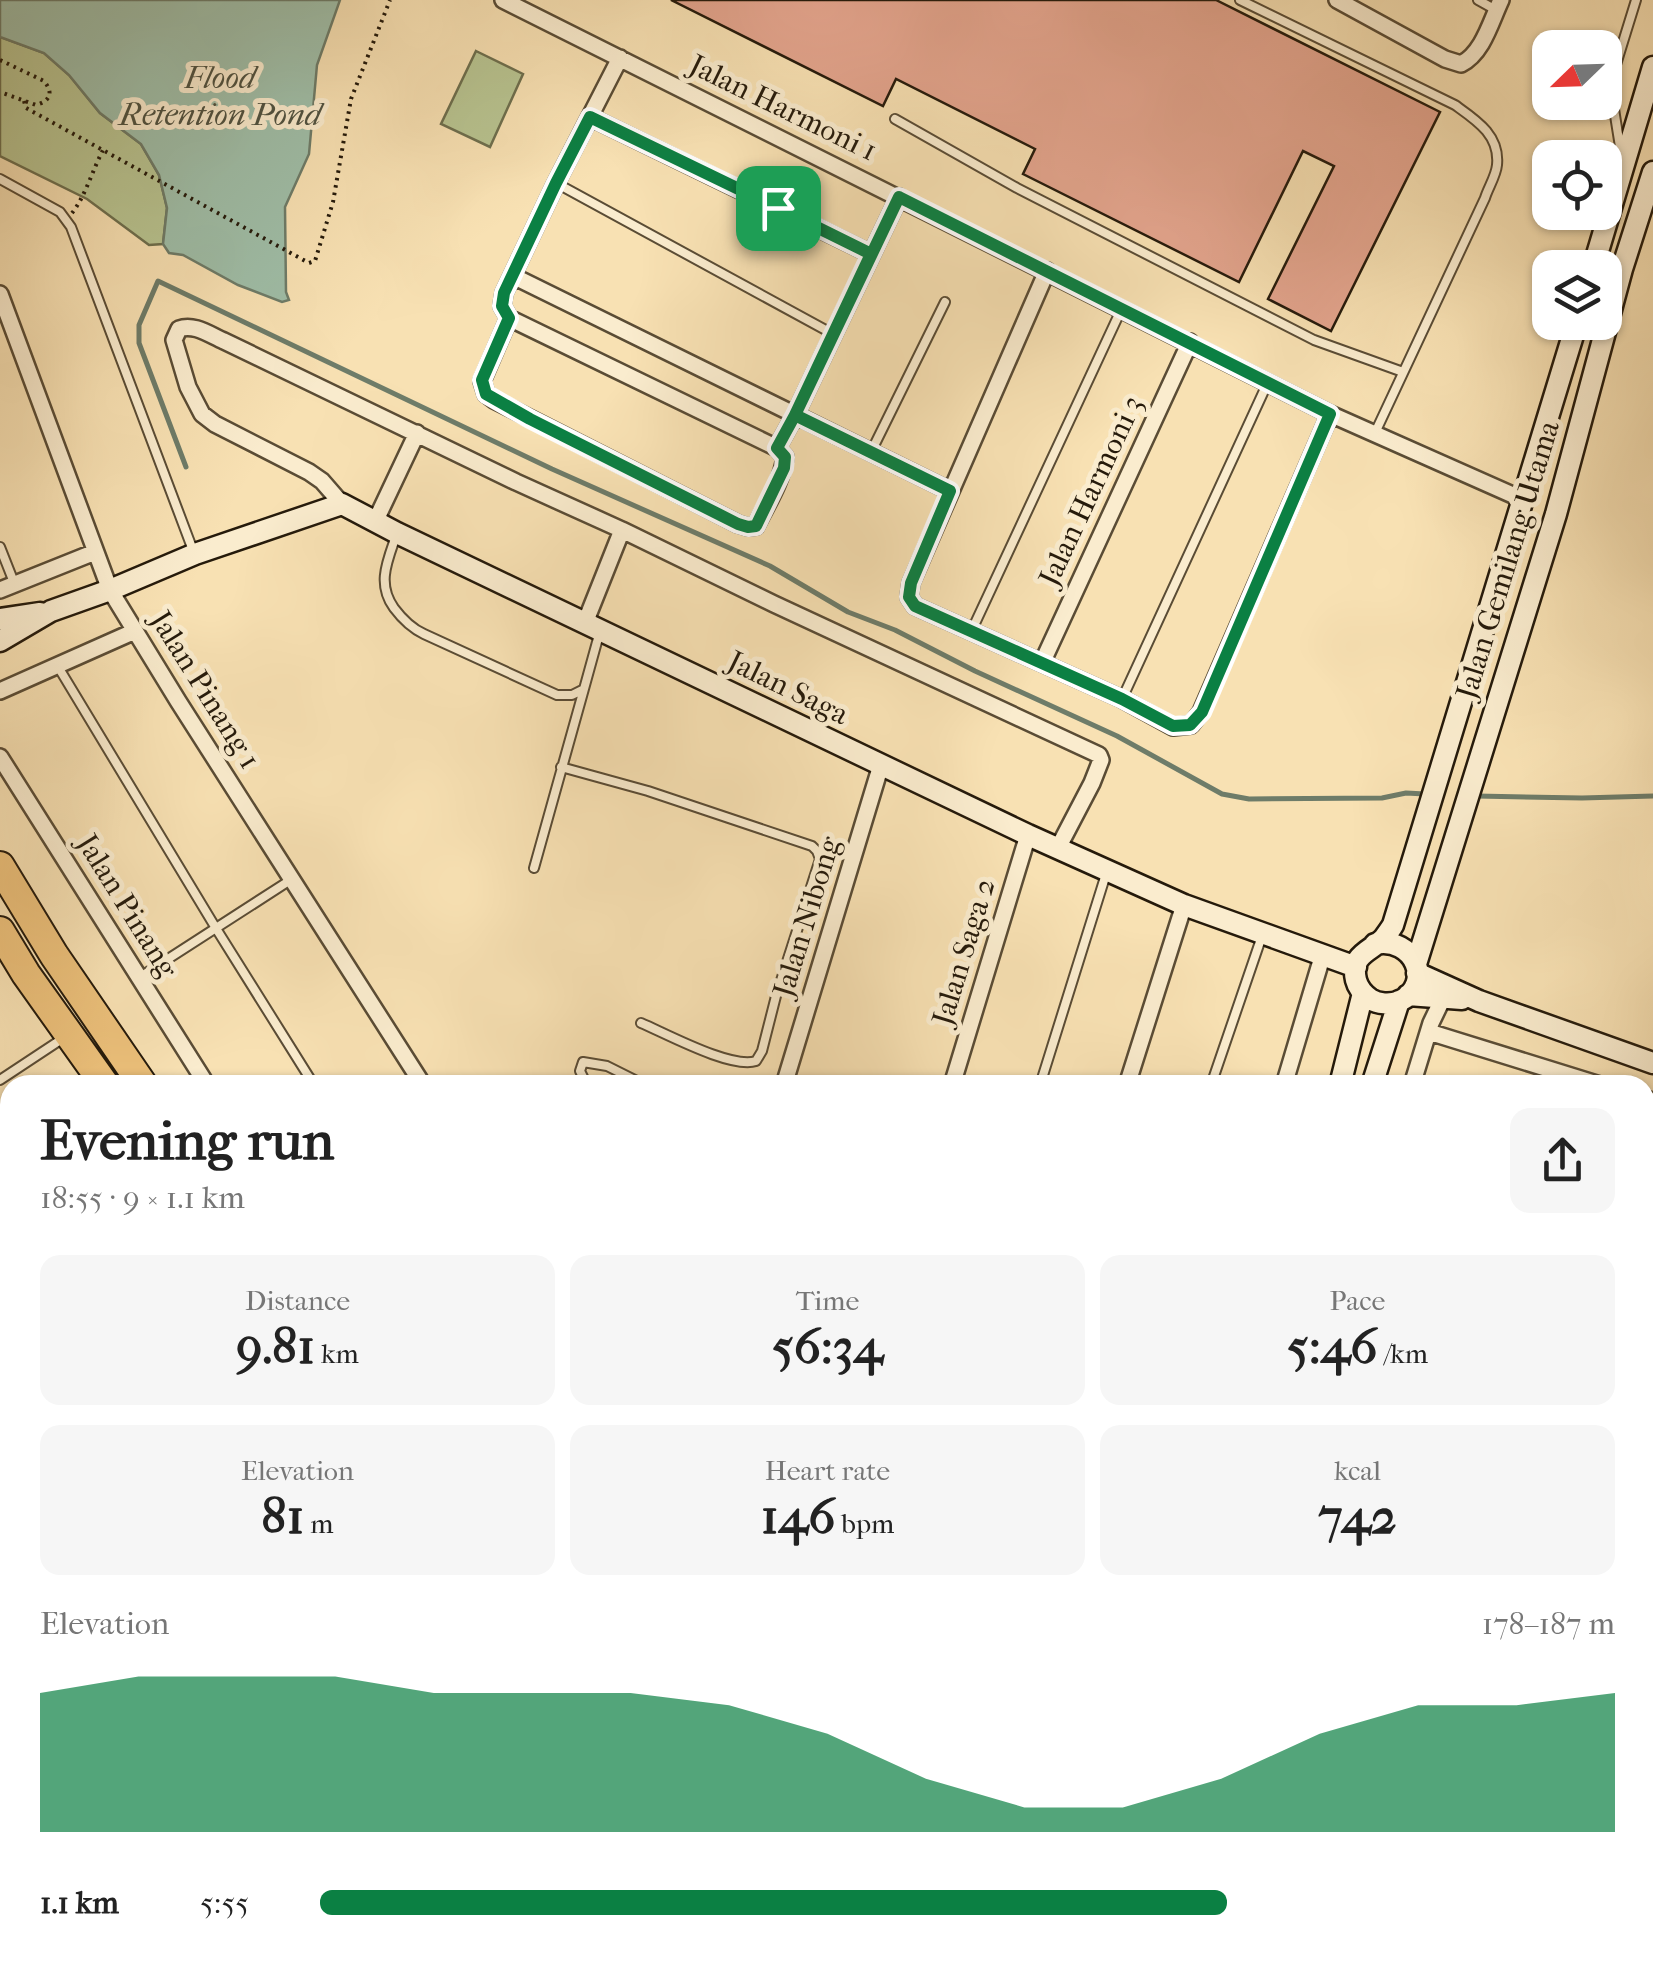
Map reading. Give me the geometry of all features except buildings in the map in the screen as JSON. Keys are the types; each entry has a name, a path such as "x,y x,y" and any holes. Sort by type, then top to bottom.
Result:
{"highway":[{"path":"0,866 54,955 136,1075"},
{"path":"0,932 99,1075"}],"main road":[{"path":"1598,250 1653,66"},
{"name":"Jalan Gemilang Utama","path":"1416,968 1556,514 1622,269 1653,172"},
{"name":"Jalan Gemilang Utama","path":"1375,944 1393,925 1572,340"},
{"path":"0,641 52,612 194,554 342,504"},
{"name":"Jalan Saga","path":"342,504 1028,835 1184,905 1356,967"},
{"path":"0,619 52,612"},
{"path":"1376,1075 1404,998 1416,982 1416,968 1411,955 1395,943 1375,944 1366,949 1356,967 1356,981 1363,993 1380,1003 1404,998 1479,1001"},
{"path":"1416,968 1479,1001 1653,1063"},
{"path":"1342,1075 1363,993"}],"street":[{"name":"Jalan Harmoni 1","path":"503,0 1330,414 1524,500"},
{"path":"1337,0 1444,59 1462,64 1479,47 1498,5"},
{"path":"509,318 482,380 486,394 738,524 756,526 784,468 785,457 777,448 509,318 502,306 504,293 556,183 620,58"},
{"path":"590,117 871,254"},
{"path":"777,448 899,197"},
{"path":"1048,272 911,583 909,597 915,606 1173,726 1190,725 1202,712 1330,414"},
{"path":"512,276 950,491"},
{"name":"Jalan Pinang 1","path":"0,294 110,590 418,1075"},
{"name":"Jalan Saga","path":"342,504 309,472 202,414 179,360 176,332 183,326 194,328 416,433"},
{"name":"Jalan Harmoni 3","path":"1042,663 1190,342"},
{"path":"376,522 416,433 1099,755 1101,760 1092,783 1058,848"},
{"path":"592,627 622,530"},
{"path":"7,587 96,552"},
{"path":"0,691 135,631"},
{"name":"Jalan Pinang","path":"0,757 201,1075"},
{"name":"Jalan Nibong","path":"787,1075 882,766"},
{"name":"Jalan Saga 2","path":"955,1075 1028,835"},
{"path":"1130,1075 1184,905"},
{"path":"1287,1075 1323,954"},
{"path":"1415,1075 1443,998"},
{"path":"1429,1032 1568,1075"}],"lane":[{"path":"1240,0 1455,105 1484,125 1493,142 1497,165 1485,198 1374,434"},
{"path":"1478,0 1498,5"},
{"path":"1623,167 1610,84 1636,0"},
{"path":"895,119 1016,188 1314,340 1403,372"},
{"path":"0,179 60,212 71,227 194,554"},
{"path":"556,183 833,334"},
{"path":"871,452 946,302"},
{"path":"971,632 1122,309"},
{"path":"1122,699 1268,382"},
{"path":"397,533 383,585 388,600 410,627 557,695 572,695 584,689"},
{"path":"0,548 7,587"},
{"path":"534,868 584,689 592,627"},
{"path":"57,665 308,1075"},
{"path":"561,767 648,790 812,846 819,854 756,1061 746,1064 726,1059 641,1023"},
{"path":"1043,1075 1107,870"},
{"path":"139,978 292,879"},
{"path":"1215,1075 1263,933"},
{"path":"0,949 26,974"},
{"path":"8,1075 69,1034"},
{"path":"582,1075 583,1062 607,1066 625,1075"}],"path":[{"path":"24,102 26,108 309,263 314,261 333,202 350,99 390,0"},
{"path":"0,60 35,75 50,87 51,94 36,105 0,92"},
{"path":"65,219 81,201 103,150"}],"shaded area":[{"path":"0,37 44,53 69,75 100,113 141,144 159,175 167,208 163,244 149,245 87,199 0,156"},
{"path":"476,51 523,74 490,147 441,124"}],"water":[{"name":"Flood Retention Pond","path":"0,0 340,0 317,65 309,154 285,207 289,300 282,302 238,285 183,255 169,253 163,244 167,208 159,175 141,144 100,113 69,75 44,53 0,37"}],"waterway":[{"path":"186,467 139,343 139,325 158,281 552,469 770,566 848,612 895,630 1117,736 1222,794 1249,799 1425,794"},
{"path":"1476,796 1653,796"}],"route":[{"path":"778,208 590,117 504,293 502,306 509,318 482,380 486,394 738,524 756,526 784,468 785,457 777,448 795,415 899,197 1330,414 1202,712 1190,725 1173,726 915,606 909,597 911,583 950,491 795,415 871,254 778,208"}]}
